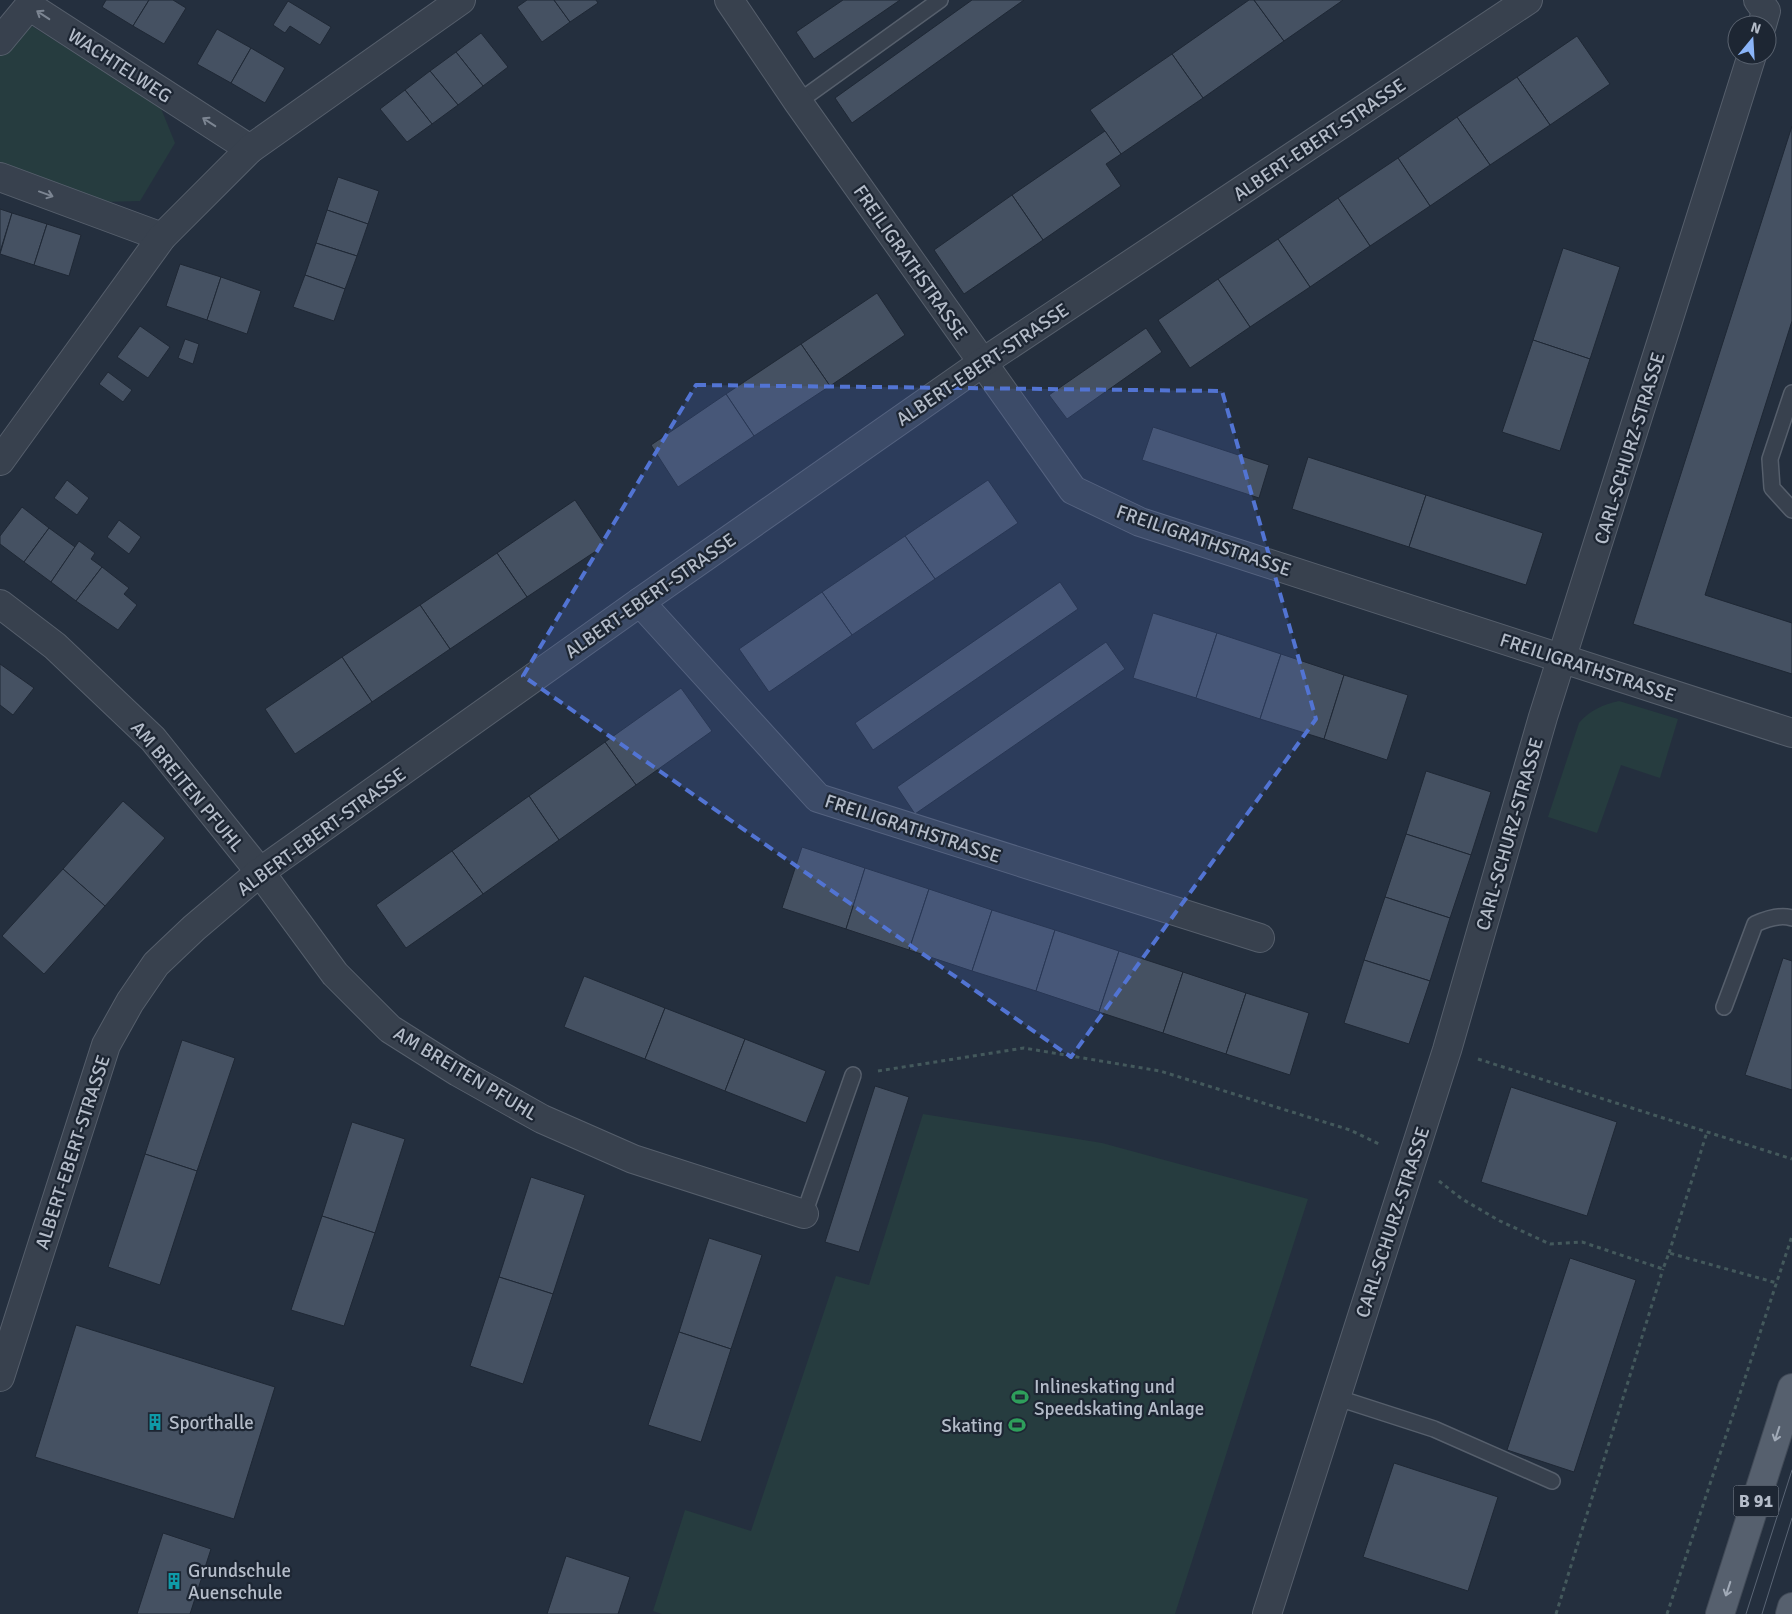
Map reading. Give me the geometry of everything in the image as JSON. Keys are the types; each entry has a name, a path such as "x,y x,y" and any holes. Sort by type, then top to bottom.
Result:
{"main road":[{"name":"B 91","path":"1720,1614 1792,1388"},
{"path":"1790,1614 1792,1607"}],"street":[{"path":"0,461 162,237 250,149 461,0"},
{"name":"FREILIGRATHSTRASSE","path":"729,0 798,102 1072,490 1140,522 1792,733"},
{"name":"ALBERT-EBERT-STRASSE","path":"0,1377 106,1045 130,1002 156,964 194,928 260,872 640,602 982,363 1528,0"},
{"path":"1758,0 1766,11 1765,15"},
{"name":"WACHTELWEG","path":"0,41 29,6 250,149"},
{"name":"CARL-SCHURZ-STRASSE","path":"1267,1614 1447,1050 1543,717 1749,65"},
{"path":"0,177 162,237"},
{"name":"FREILIGRATHSTRASSE","path":"640,602 818,798 1260,938"},
{"name":"AM BREITEN PFUHL","path":"0,604 54,646 153,739 260,872 335,974 390,1029 451,1068 542,1119 633,1159 804,1214"}],"lane":[{"path":"798,102 940,0"},
{"path":"1792,392 1770,459 1772,488 1792,510"},
{"path":"1724,1006 1755,924 1769,918 1787,916 1792,918"},
{"path":"804,1214 853,1075"},
{"path":"1335,1397 1434,1429 1552,1481"}],"path":[{"path":"853,1075 1024,1048 1160,1071 1350,1130 1412,1160 1462,1199 1500,1221 1550,1244 1582,1242 1663,1269"},
{"path":"1447,1050 1792,1158"},
{"path":"1556,1614 1707,1131"},
{"path":"1667,1614 1792,1236"},
{"path":"1669,1253 1777,1283"},
{"path":"1786,1254 1792,1257"}],"highlighted area":[{"path":"696,385 1222,391 1316,719 1071,1057 523,676"}],"green space":[{"path":"22,20 160,106 175,143 140,201 102,202 0,163 0,52"},
{"path":"1619,701 1678,719 1660,778 1621,765 1597,833 1548,817 1579,723 1597,709"},
{"name":"Inlineskating und Speedskating Anlage","path":"923,1114 1102,1143 1308,1199 1175,1614 662,1614 653,1611 685,1510 751,1531 836,1276 869,1285"}],"building":[{"path":"106,0 149,0 133,26 102,7"},
{"path":"149,0 173,0 186,8 164,44 133,26"},
{"path":"527,0 554,0 570,22 542,42 517,7"},
{"path":"554,0 596,0 598,3 570,22"},
{"path":"843,0 900,0 814,59 796,32"},
{"path":"972,0 1024,0 852,123 835,98"},
{"path":"1249,0 1254,0 1284,41 1203,98 1172,54"},
{"path":"1254,0 1343,0 1284,41"},
{"path":"288,1 331,27 320,45 290,26 285,33 273,25"},
{"path":"217,29 251,48 231,83 197,64"},
{"path":"481,33 508,67 483,86 456,52"},
{"path":"1577,36 1610,84 1550,125 1517,77"},
{"path":"251,48 285,68 265,103 231,83"},
{"path":"456,52 483,86 458,105 430,71"},
{"path":"1172,54 1203,98 1121,154 1090,110"},
{"path":"430,71 458,105 432,124 405,90"},
{"path":"1517,77 1550,125 1490,165 1457,117"},
{"path":"405,90 432,124 407,142 380,109"},
{"path":"1457,117 1490,165 1430,206 1398,158"},
{"path":"1792,126 1792,321 1705,595 1792,623 1792,674 1633,624"},
{"path":"1105,131 1121,154 1106,164 1121,186 1043,240 1012,195"},
{"path":"1398,158 1430,206 1370,246 1338,198"},
{"path":"338,177 379,191 368,224 327,210"},
{"path":"1012,195 1043,240 964,294 934,250"},
{"path":"1338,198 1370,246 1310,287 1278,239"},
{"path":"0,209 12,213 0,252"},
{"path":"327,210 368,224 357,256 316,243"},
{"path":"12,213 47,224 34,265 0,254"},
{"path":"47,224 81,235 69,276 34,265"},
{"path":"1278,239 1310,287 1250,327 1218,279"},
{"path":"316,243 357,256 345,289 305,275"},
{"path":"1563,248 1620,267 1590,359 1533,340"},
{"path":"180,264 221,277 207,320 166,306"},
{"path":"305,275 345,289 334,321 293,307"},
{"path":"221,277 261,291 247,334 207,320"},
{"path":"1218,279 1250,327 1190,368 1158,320"},
{"path":"877,293 905,335 830,386 801,344"},
{"path":"140,326 170,347 148,378 117,357"},
{"path":"1146,328 1162,352 1067,419 1049,395"},
{"path":"185,339 199,344 193,364 178,358"},
{"path":"1533,340 1590,359 1560,451 1502,432"},
{"path":"801,344 830,386 754,436 726,394"},
{"path":"108,372 132,390 123,402 99,384"},
{"path":"726,394 754,436 678,487 651,445"},
{"path":"1153,427 1269,465 1259,498 1142,460"},
{"path":"1308,457 1426,495 1409,547 1292,509"},
{"path":"67,480 89,498 77,515 54,498"},
{"path":"988,480 1018,523 935,579 905,536"},
{"path":"1426,495 1543,533 1526,585 1409,547"},
{"path":"575,500 605,545 527,597 497,553"},
{"path":"22,507 49,528 24,562 0,544 0,536"},
{"path":"119,520 141,537 129,554 107,537"},
{"path":"49,528 75,547 51,582 24,562"},
{"path":"905,536 935,579 852,635 822,592"},
{"path":"79,541 95,553 91,559 102,567 76,601 51,582"},
{"path":"497,553 527,597 450,649 420,605"},
{"path":"102,567 129,588 124,594 137,605 118,630 76,601"},
{"path":"1060,582 1078,609 873,750 855,723"},
{"path":"822,592 852,635 769,692 739,649"},
{"path":"420,605 450,649 372,702 342,657"},
{"path":"1153,613 1217,633 1196,698 1133,678"},
{"path":"1217,633 1281,654 1260,719 1196,698"},
{"path":"1106,642 1125,669 915,814 897,787"},
{"path":"1281,654 1344,675 1324,739 1260,719"},
{"path":"342,657 372,702 295,754 265,709"},
{"path":"0,664 34,688 13,715 0,705"},
{"path":"1344,675 1408,695 1387,760 1324,739"},
{"path":"681,688 712,731 636,785 605,742"},
{"path":"605,742 636,785 559,840 529,796"},
{"path":"1426,771 1491,792 1471,855 1406,834"},
{"path":"529,796 559,840 483,894 452,851"},
{"path":"123,801 165,838 105,906 63,869"},
{"path":"1406,834 1471,855 1450,918 1385,897"},
{"path":"802,847 865,868 846,929 782,908"},
{"path":"452,851 483,894 406,948 376,905"},
{"path":"865,868 929,889 909,950 846,929"},
{"path":"63,869 105,906 44,974 2,936"},
{"path":"929,889 992,910 972,971 909,950"},
{"path":"1385,897 1450,918 1430,981 1364,960"},
{"path":"992,910 1055,930 1036,991 972,971"},
{"path":"1055,930 1119,951 1099,1012 1036,991"},
{"path":"1119,951 1183,972 1163,1033 1099,1012"},
{"path":"1783,958 1792,961 1792,1090 1745,1075"},
{"path":"1364,960 1430,981 1409,1044 1344,1023"},
{"path":"1183,972 1246,993 1226,1054 1163,1033"},
{"path":"584,976 665,1008 645,1059 564,1027"},
{"path":"1246,993 1309,1013 1290,1075 1226,1054"},
{"path":"665,1008 745,1039 725,1091 645,1059"},
{"path":"745,1039 826,1071 806,1123 725,1091"},
{"path":"182,1040 235,1058 197,1171 145,1154"},
{"path":"875,1086 909,1097 859,1252 825,1242"},
{"path":"1511,1087 1617,1122 1587,1216 1481,1182"},
{"path":"352,1122 405,1139 375,1233 322,1216"},
{"path":"145,1154 197,1171 160,1285 108,1267"},
{"path":"531,1177 585,1195 553,1294 499,1277"},
{"path":"322,1216 375,1233 344,1326 291,1310"},
{"path":"709,1238 762,1255 731,1349 679,1332"},
{"path":"1570,1258 1636,1280 1574,1472 1507,1450"},
{"path":"499,1277 553,1294 523,1384 470,1366"},
{"name":"Sporthalle","path":"76,1325 275,1387 234,1519 35,1457"},
{"path":"679,1332 731,1349 701,1442 648,1425"},
{"path":"1394,1463 1498,1497 1468,1591 1363,1557"},
{"name":"Grundschule Auenschule","path":"163,1533 211,1549 190,1614 137,1614"},
{"path":"566,1556 630,1577 618,1614 547,1614"}],"tram line":[{"path":"1746,1614 1792,1470"},
{"path":"1762,1614 1792,1518"}],"place":[{"name":"Inlineskating und Speedskating Anlage","path":"1020,1397"},
{"name":"Sporthalle","path":"155,1422"},
{"name":"Skating","path":"1017,1425"},
{"name":"Grundschule Auenschule","path":"174,1581"}]}
